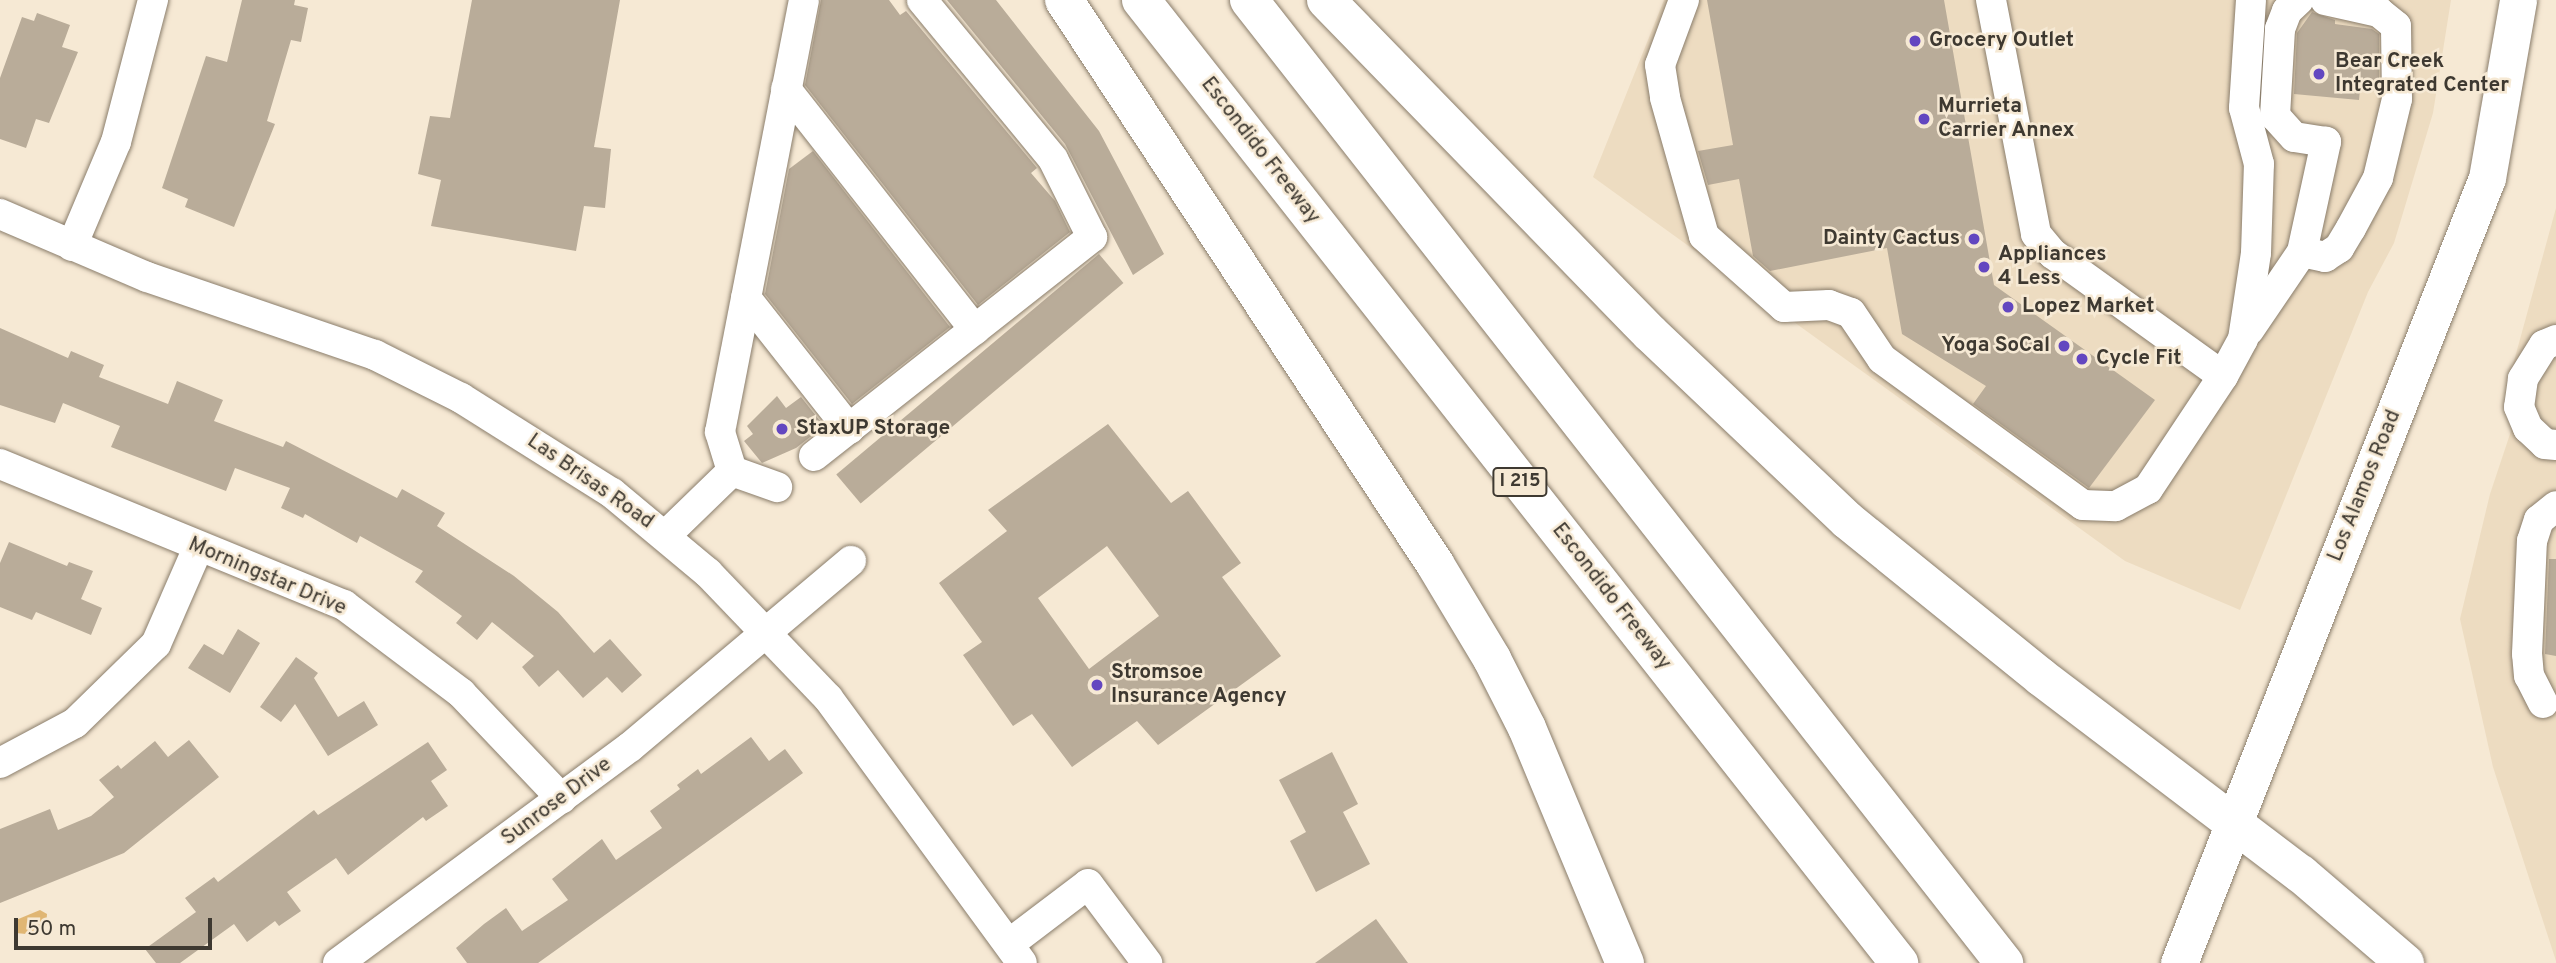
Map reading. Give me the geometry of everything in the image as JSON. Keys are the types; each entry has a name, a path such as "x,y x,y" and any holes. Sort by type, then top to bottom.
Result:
{"highway":[{"path":"1064,0 1435,564 1492,659 1528,728 1625,963"},
{"name":"Escondido Freeway","path":"1141,0 1899,963"},
{"path":"1249,0 2004,963"},
{"path":"1326,0 1744,427 1858,529 2231,823 2301,874 2405,963"}],"main road":[{"name":"Los Alamos Road","path":"2179,963 2231,823 2487,178 2518,0"}],"street":[{"path":"72,246 116,142 138,72 153,0"},
{"path":"732,471 720,432 804,0"},
{"path":"814,456 1092,237 1053,159 922,0"},
{"path":"1684,0 1660,65 1665,98 1704,236 1784,307 1829,305 1851,313 1882,359 2083,505 2116,506 2148,489 2302,252 2326,142 2294,137 2276,116 2280,29 2287,11 2299,0"},
{"path":"1991,0 2036,234 2053,254 2223,376"},
{"path":"2243,339 2256,253 2260,177 2244,108 2251,0"},
{"path":"2302,252 2325,257 2339,248 2351,229 2378,178 2397,99 2396,26 2379,12 2325,0"},
{"path":"786,89 975,330"},
{"name":"Las Brisas Road","path":"0,214 72,246 200,296 375,355 421,376 561,457 665,536 767,631 828,698 1016,954"},
{"path":"746,298 849,429"},
{"path":"2556,340 2544,345 2523,379 2519,407 2528,428 2545,444 2556,445"},
{"name":"Morningstar Drive","path":"0,464 198,548 344,605 461,693 562,799"},
{"path":"665,536 732,471"},
{"path":"732,471 777,487"},
{"path":"2543,703 2529,676 2527,654 2532,541 2539,520 2556,506"},
{"path":"0,763 75,723 156,645 198,548"},
{"name":"Sunrose Drive","path":"338,963 562,799 851,561"},
{"path":"1016,954 1088,884 1147,963"}],"shaded area":[{"path":"1664,0 2451,0 2433,113 2394,243 2368,292 2240,610 2125,561 1593,177"},
{"path":"2556,208 2556,961 2493,767 2460,619 2490,494 2512,428 2505,394"},
{"path":"40,910 47,914 46,925 26,934 16,933 16,920"}],"building":[{"path":"242,0 295,0 294,5 308,8 301,42 291,40 267,121 275,124 234,227 185,207 188,199 162,188 206,56 227,62"},
{"path":"472,0 620,0 594,147 611,149 605,208 584,206 576,251 431,226 441,180 418,174 430,116 450,118"},
{"path":"821,0 889,0 900,15 906,11 1037,168 1031,173 1055,201 1070,232 978,305 805,85"},
{"path":"947,0 996,0 1099,131 1164,254 1133,275 1065,144"},
{"path":"1707,0 1944,0 1994,285 2155,400 2089,488 1973,404 1986,386 1902,334 1887,248 1770,271 1753,256 1739,179 1708,185 1698,151 1733,145"},
{"path":"2312,12 2335,20 2335,24 2372,29 2379,34 2379,92 2360,90 2359,100 2294,94 2297,33"},
{"path":"37,13 70,25 62,47 78,52 49,123 36,119 26,148 0,139 0,78 22,17 34,21"},
{"path":"813,151 950,327 852,404 765,294 789,169"},
{"path":"1099,254 1123,283 861,504 836,474"},
{"path":"0,328 68,358 71,351 104,365 99,377 168,404 177,381 223,400 214,421 283,447 286,441 397,498 402,489 445,513 437,526 514,576 558,612 594,653 610,639 642,675 622,693 607,677 583,698 558,670 539,687 522,667 534,656 492,622 477,640 456,623 462,616 415,582 423,571 360,536 357,543 305,514 303,518 281,508 290,488 235,468 226,491 111,447 120,426 63,403 55,423 0,405"},
{"name":"StaxUP Storage","path":"777,396 786,408 801,397 824,426 796,448 762,463 744,441 753,434 747,426"},
{"path":"1108,424 1171,503 1188,491 1241,563 1222,577 1281,656 1158,745 1137,721 1072,767 1032,714 1013,726 963,655 982,642 939,583 1007,531 988,510","holes":["1107,546 1159,616 1089,669 1038,598"]},
{"path":"9,542 67,566 69,562 93,571 81,599 102,608 91,635 36,612 32,620 0,607 0,563"},
{"path":"2549,559 2556,559 2556,656 2545,654"},
{"path":"238,629 260,643 230,693 188,668 204,644 223,655"},
{"path":"296,657 318,673 314,678 338,717 364,701 378,725 328,756 295,704 281,722 260,707"},
{"path":"751,737 769,761 785,749 803,773 538,963 467,963 456,948 484,924 506,908 522,931 568,900 552,879 602,839 616,860 662,828 650,811 680,789 677,785 698,769 701,774"},
{"path":"189,740 219,777 124,853 0,903 0,829 50,809 58,830 91,816 114,797 99,780 118,765 121,769 155,741 168,757"},
{"path":"428,742 447,770 431,781 448,806 426,821 423,817 348,875 336,858 287,892 301,911 279,926 275,921 247,942 234,924 180,963 156,963 145,949 196,912 185,898 214,877 218,882 314,810 318,815"},
{"path":"1332,752 1358,804 1343,812 1370,864 1316,892 1290,841 1306,832 1279,780"},
{"path":"1376,919 1408,963 1315,963"}],"place":[{"name":"Grocery Outlet","path":"1915,41"},
{"name":"Bear Creek Integrated Center","path":"2319,74"},
{"name":"Murrieta Carrier Annex","path":"1924,119"},
{"name":"Dainty Cactus","path":"1974,239"},
{"name":"Appliances 4 Less","path":"1984,267"},
{"name":"Lopez Market","path":"2008,307"},
{"name":"Yoga SoCal","path":"2064,346"},
{"name":"Cycle Fit","path":"2082,359"},
{"name":"StaxUP Storage","path":"782,429"},
{"name":"Stromsoe Insurance Agency","path":"1097,685"}]}
